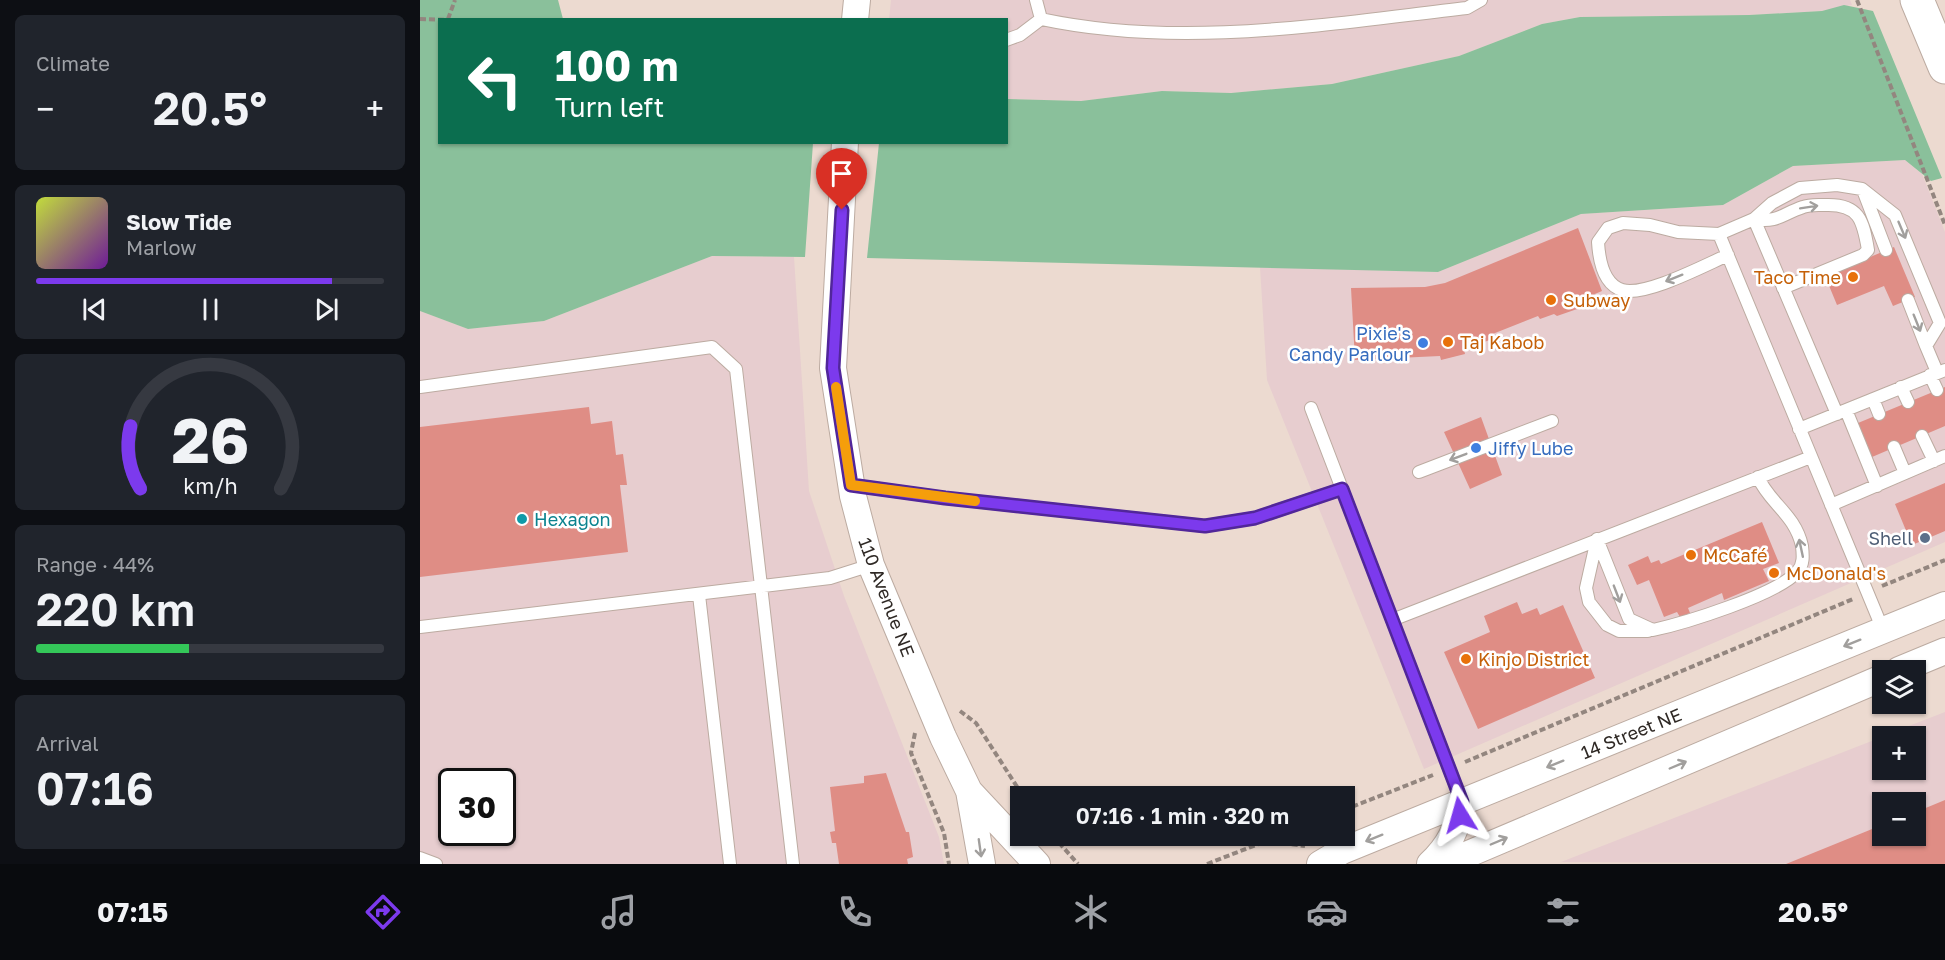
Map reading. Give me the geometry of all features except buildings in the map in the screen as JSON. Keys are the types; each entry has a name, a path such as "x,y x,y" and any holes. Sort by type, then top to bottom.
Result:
{"main road":[{"path":"1922,12 1945,53"},
{"path":"1922,12 1945,67"}],"street":[{"path":"855,18 857,0"},
{"name":"110 Avenue NE","path":"845,144 833,368 851,485 871,565 943,737 969,791 982,864"},
{"name":"14 Street NE","path":"1320,864 1342,851 1945,604"},
{"path":"1923,660 1945,651"},
{"path":"1445,864 1872,682"},
{"name":"110 Avenue NE","path":"969,791 1036,864"},
{"path":"1430,864 1446,848 1457,829 1462,802"}],"lane":[{"path":"1036,0 1041,19"},
{"path":"1008,39 1020,35 1041,19 1078,27 1216,35 1467,8 1481,0"},
{"path":"1728,255 1640,291 1621,290 1612,283 1600,265 1598,243 1608,228 1623,223 1650,225 1678,232 1719,234 1754,219 1772,203 1800,188 1837,185 1862,189 1895,215 1940,324 1926,346"},
{"path":"1862,189 1886,250"},
{"path":"1754,219 1771,222 1805,206 1844,205 1855,211 1865,231 1868,249 1863,255 1783,288"},
{"path":"1754,219 1783,288 1877,486"},
{"path":"1719,234 1883,630"},
{"path":"1908,300 1937,372 1937,390"},
{"path":"420,387 712,347 736,369 793,864"},
{"path":"1799,429 1937,372"},
{"path":"1901,387 1908,402"},
{"path":"1873,399 1880,414"},
{"path":"1311,408 1462,802"},
{"path":"1419,472 1552,421"},
{"path":"1831,505 1939,458 1922,436"},
{"path":"1894,447 1905,474"},
{"path":"1392,620 1810,457"},
{"path":"1597,539 1586,588 1589,602 1598,615 1619,631 1653,630 1710,612 1781,584 1798,571 1803,561 1802,545 1785,509 1762,488 1758,477"},
{"path":"851,485 945,498 1205,526 1255,518 1342,489"},
{"path":"1597,539 1629,619 1653,630"},
{"path":"420,627 830,578 871,565"},
{"path":"699,595 730,864"},
{"path":"420,858 436,864"}],"path":[{"path":"449,18 455,0"},
{"path":"1857,0 1945,225"},
{"path":"420,19 438,19"},
{"path":"1355,806 1448,769 1945,560"},
{"path":"976,723 1017,786"},
{"path":"911,753 944,833 950,864"},
{"path":"1062,846 1078,864"},
{"path":"1207,864 1253,846"}],"shaded area":[{"path":"891,0 1850,0 1852,5 1822,11 1749,15 1580,17 1542,24 1459,56 1332,84 1231,93 1162,91 1081,101 1008,99 1008,18 889,18"},
{"path":"1905,160 1922,174 1945,232 1945,542 1424,769 1267,380 1260,267 1438,272 1581,214 1723,205 1793,166"},
{"path":"712,256 794,257 809,491 844,596 939,837 944,864 420,864 420,311 468,329 544,321"},
{"path":"1945,712 1945,864 1561,862 1872,741 1872,780 1926,780 1926,726 1909,726"}],"green space":[{"path":"420,0 558,0 563,18 438,18 438,144 813,144 805,257 712,256 544,321 468,329 420,311"},
{"path":"1844,5 1873,11 1942,178 1931,181 1905,160 1793,166 1723,205 1581,214 1438,272 867,258 879,144 1008,144 1008,99 1081,101 1162,91 1231,93 1332,84 1459,56 1542,24 1580,17 1749,15 1822,11"}],"slow traffic":[{"path":"836,387 851,485 975,501"}],"place":[{"name":"Taco Time","path":"1853,277"},
{"name":"Subway","path":"1551,300"},
{"name":"Taj Kabob","path":"1448,342"},
{"name":"Pixie's Candy Parlour","path":"1423,343"},
{"name":"Jiffy Lube","path":"1476,448"},
{"name":"Hexagon","path":"522,519"},
{"name":"Shell","path":"1925,538"},
{"name":"McCafé","path":"1691,555"},
{"name":"McDonald's","path":"1774,573"},
{"name":"Kinjo District","path":"1466,659"}],"route":[{"path":"842,210 833,368 851,485 945,498 1205,526 1255,518 1342,489 1462,802 1460,815"}]}
